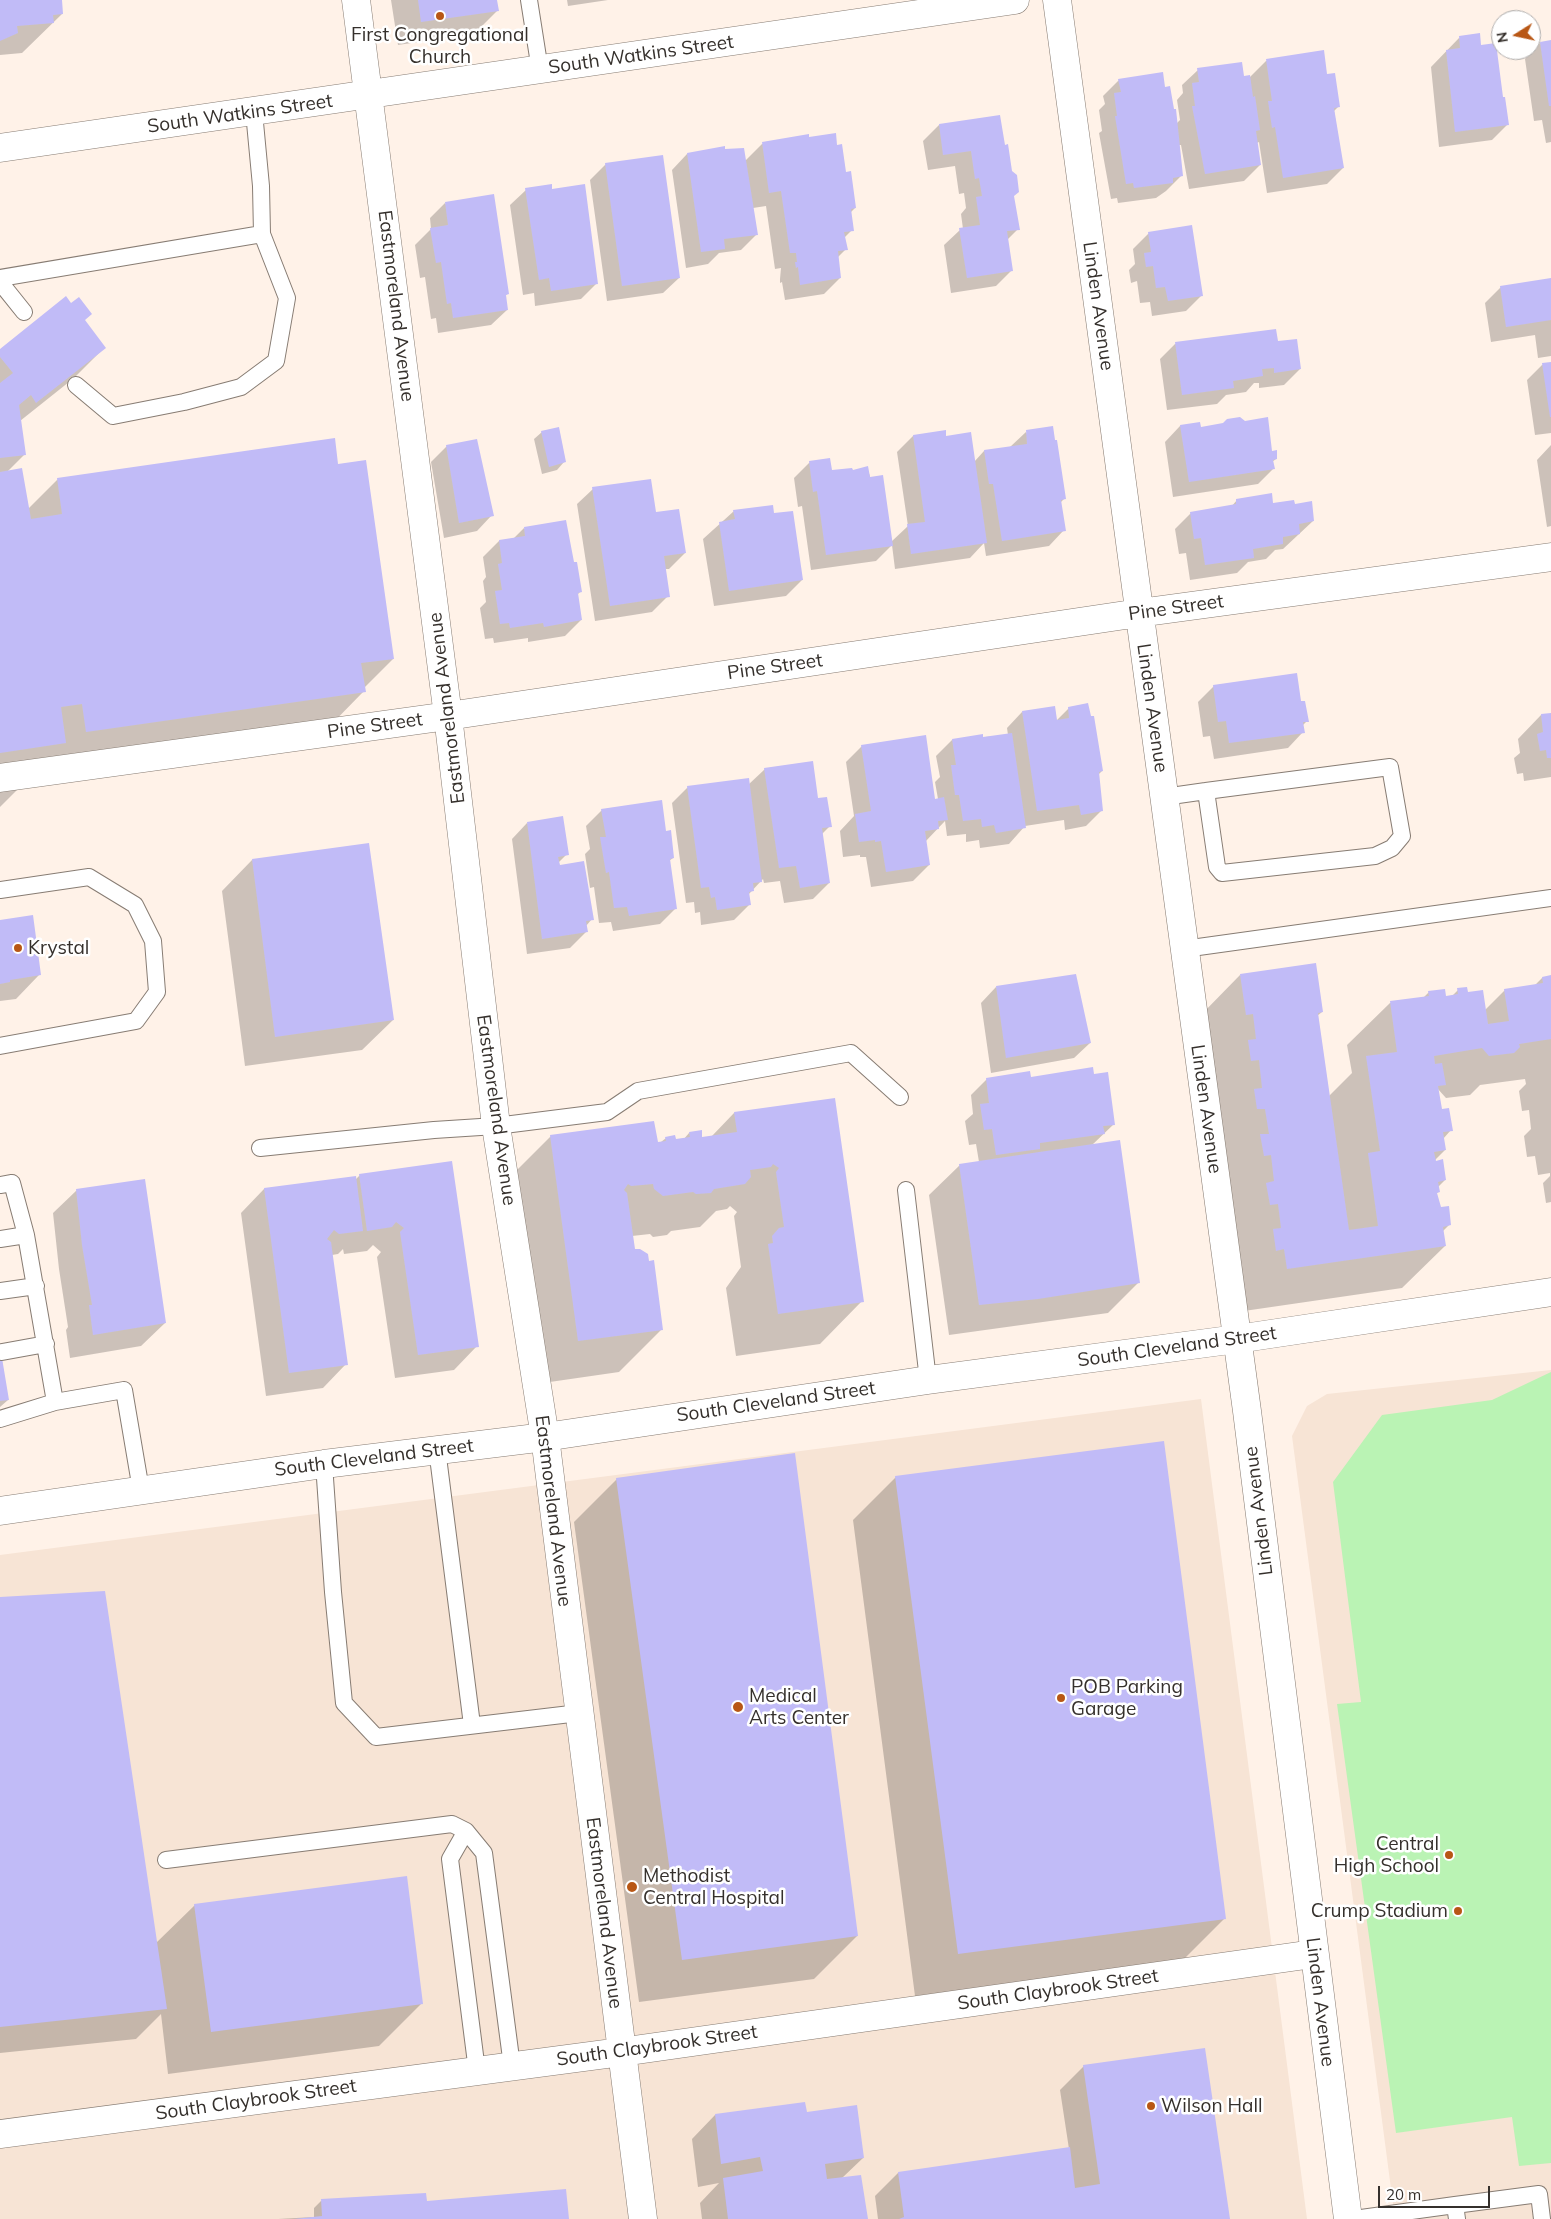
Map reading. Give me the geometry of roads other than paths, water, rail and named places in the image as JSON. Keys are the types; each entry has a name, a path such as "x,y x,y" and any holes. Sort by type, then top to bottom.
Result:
{"street":[{"name":"Eastmoreland Avenue","path":"356,0 448,716 496,1126 545,1437 643,2219"},
{"name":"South Watkins Street","path":"0,148 1015,0"},
{"name":"Linden Avenue","path":"1057,0 1237,1339 1313,1954 1348,2219"},
{"name":"Pine Street","path":"0,778 448,716 1139,612 1551,557"},
{"name":"South Cleveland Street","path":"0,1510 324,1464 545,1437 928,1380 1237,1339 1551,1292"},
{"name":"South Claybrook Street","path":"0,2134 621,2052 1313,1954"}],"lane":[{"path":"529,0 540,70"},
{"path":"76,385 113,416 184,402 241,387 276,361 287,298 262,234 261,186 254,112"},
{"path":"0,278 262,234"},
{"path":"0,282 24,312"},
{"path":"1164,797 1206,791 1390,767 1402,836 1392,848 1375,856 1222,873 1216,867 1206,791"},
{"path":"0,890 89,877 135,905 153,941 157,992 136,1021 0,1046"},
{"path":"1184,949 1551,898"},
{"path":"260,1148 496,1126 607,1112 638,1091 850,1053 900,1097"},
{"path":"0,1184 12,1183 26,1234 55,1402"},
{"path":"906,1190 928,1380"},
{"path":"0,1239 26,1234"},
{"path":"0,1291 36,1286"},
{"path":"2,1352 46,1344"},
{"path":"0,1419 55,1402 124,1390 141,1490"},
{"path":"437,1449 472,1725"},
{"path":"324,1464 333,1592 344,1703 376,1737 579,1713"},
{"path":"166,1860 452,1824 466,1832 484,1853 512,2066"},
{"path":"466,1832 450,1859 477,2071"},
{"path":"1354,2219 1456,2212 1539,2194 1542,2219"}],"place":[{"name":"First Congregational Church","path":"440,16"},
{"name":"Krystal","path":"18,948"},
{"name":"POB Parking Garage","path":"1061,1698"},
{"name":"Medical Arts Center","path":"738,1707"},
{"name":"Central High School","path":"1449,1855"},
{"name":"Methodist Central Hospital","path":"632,1887"},
{"name":"Crump Stadium","path":"1458,1911"},
{"name":"Wilson Hall","path":"1151,2106"}]}
